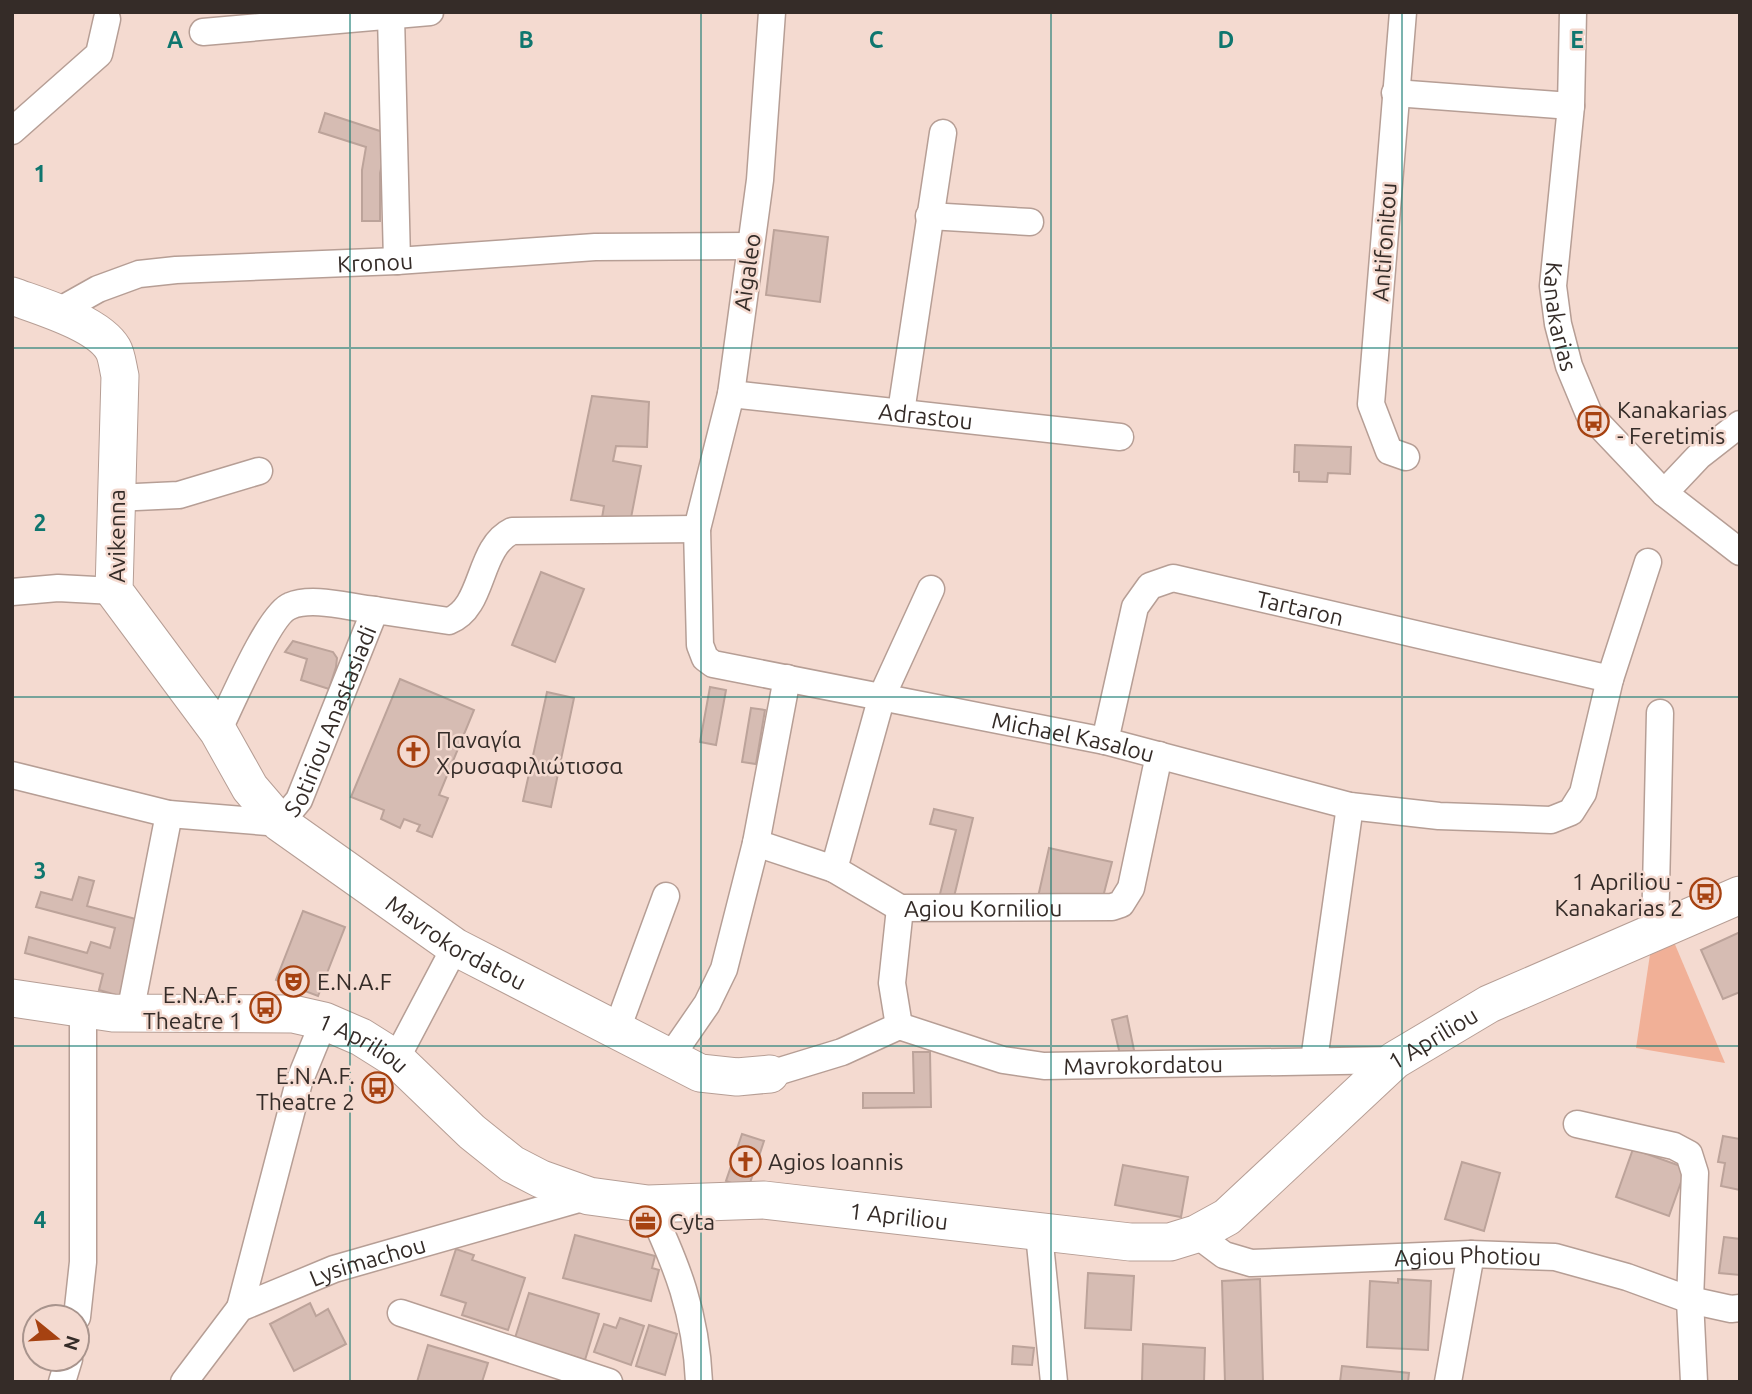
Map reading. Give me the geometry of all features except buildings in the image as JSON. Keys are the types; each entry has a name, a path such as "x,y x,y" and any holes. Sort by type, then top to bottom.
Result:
{"main road":[{"path":"12,296 57,312"},
{"name":"Avikenna","path":"57,312 97,334 113,349 120,376 114,591 219,731 250,788 280,823"},
{"name":"Mavrokordatou","path":"280,823 455,947 616,1032 700,1073 737,1077 770,1074"},
{"name":"1 Apriliou","path":"12,998 83,1011 293,1014 324,1021 361,1037 396,1059 472,1132 512,1164 541,1179 589,1196 648,1204 764,1200 1039,1234 1130,1242 1170,1242 1196,1234 1227,1217 1395,1060 1489,1004 1740,895"}],"street":[{"path":"203,32 430,12"},
{"name":"Aigaleo","path":"697,528 731,394 760,180 772,12"},
{"name":"Antifonitou","path":"1403,12 1371,404 1389,451 1406,457"},
{"name":"Kanakarias","path":"1573,12 1571,106 1553,286 1558,324 1569,366 1590,414 1664,493 1740,552"},
{"path":"391,16 397,261"},
{"path":"12,131 99,54 107,19"},
{"path":"1395,93 1571,106"},
{"path":"901,412 943,133"},
{"path":"929,216 1030,222"},
{"name":"Kronou","path":"57,312 98,289 139,274 397,261 595,247 750,246"},
{"name":"Adrastou","path":"731,394 1120,437"},
{"path":"1664,493 1699,456 1740,424"},
{"path":"115,498 179,495 259,471"},
{"name":"Sotiriou Anastasiadi","path":"280,823 299,800 375,610 449,621 458,618 469,602 495,545 502,536 512,531 697,528"},
{"name":"Michael Kasalou","path":"697,528 699,645 705,658 713,664 1105,741 1350,806 1439,816 1551,820 1571,812 1583,793 1610,679"},
{"path":"1610,679 1648,562"},
{"name":"Tartaron","path":"1105,741 1135,607 1150,586 1174,578 1610,679"},
{"path":"12,592 58,588 114,591"},
{"path":"834,869 882,696 931,589"},
{"path":"219,731 272,623 287,607 303,603 375,610"},
{"path":"669,1059 707,1004 724,969 756,843 787,678"},
{"path":"1655,933 1660,713"},
{"name":"Agiou Korniliou","path":"756,843 834,869 900,908 1112,906 1121,904 1131,888 1159,755"},
{"path":"12,775 169,814 280,823"},
{"path":"1314,1060 1350,806"},
{"path":"130,1013 169,814"},
{"path":"616,1032 666,896"},
{"path":"899,1026 892,983 900,908"},
{"path":"396,1059 455,947"},
{"path":"79,1303 83,1262 83,1011"},
{"path":"184,1382 240,1308 299,1082 324,1021"},
{"name":"Mavrokordatou","path":"770,1074 842,1052 899,1026 1003,1060 1044,1066 1395,1060"},
{"path":"1577,1124 1674,1146 1689,1154 1695,1173 1690,1300 1694,1382"},
{"name":"Lysimachou","path":"240,1308 334,1269 589,1196"},
{"path":"648,1204 688,1298 697,1347 699,1382"},
{"path":"1039,1234 1054,1382"},
{"name":"Agiou Photiou","path":"1196,1234 1224,1255 1251,1263 1471,1254 1555,1257 1628,1277 1690,1300 1731,1309 1740,1308"},
{"path":"1448,1382 1471,1254"},
{"path":"401,1313 609,1382"}],"shaded area":[{"path":"1671,935 1725,1063 1636,1048 1652,941"}],"place":[{"name":"Kanakarias - Feretimis","path":"1594,422"},
{"name":"Παναγία Χρυσαφιλιώτισσα","path":"413,752"},
{"name":"1 Apriliou - Kanakarias 2","path":"1706,894"},
{"name":"E.N.A.F","path":"294,981"},
{"name":"E.N.A.F. Theatre 1","path":"265,1007"},
{"name":"E.N.A.F. Theatre 2","path":"378,1088"},
{"name":"Agios Ioannis","path":"745,1161"},
{"name":"Cyta","path":"646,1221"}]}
